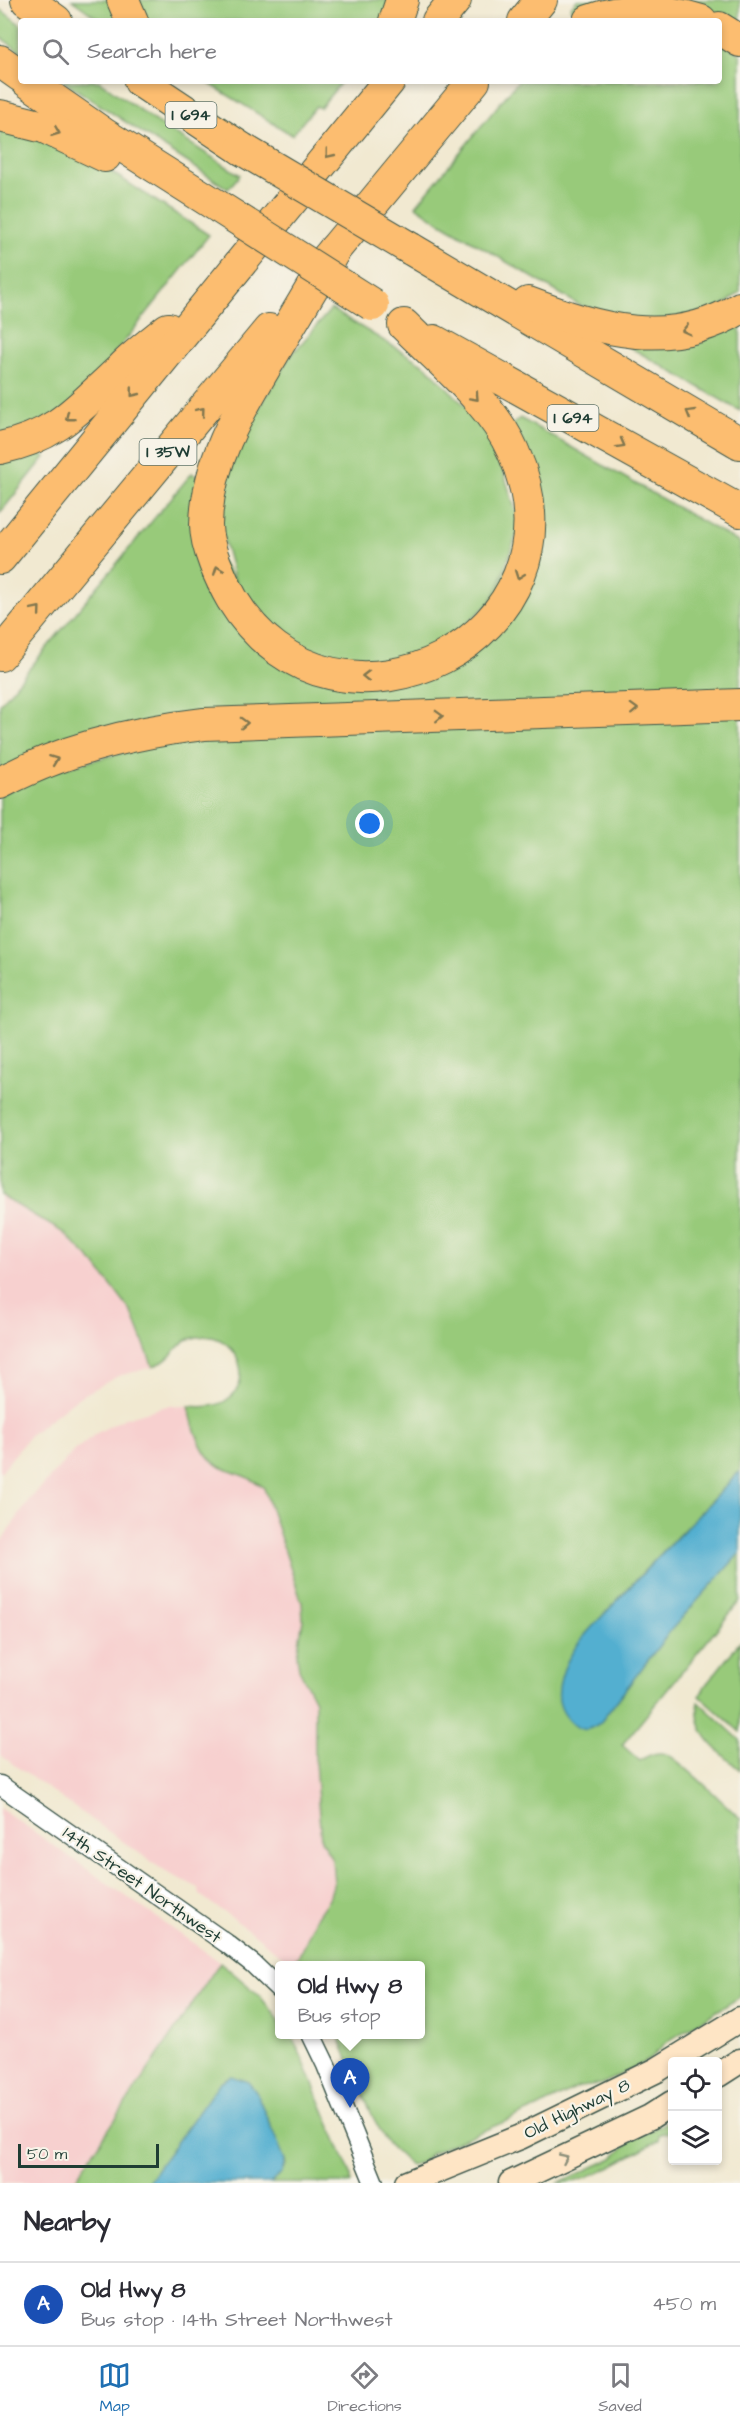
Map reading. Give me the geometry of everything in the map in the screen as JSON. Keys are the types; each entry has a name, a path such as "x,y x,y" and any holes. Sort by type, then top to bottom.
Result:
{"highway":[{"path":"27,0 52,18"},
{"path":"123,0 131,18"},
{"path":"396,18 402,0"},
{"path":"440,18 455,0"},
{"path":"526,18 541,0"},
{"path":"597,18 608,14 641,10 689,18"},
{"path":"722,30 740,41"},
{"path":"0,61 18,74"},
{"name":"I 694","path":"31,84 102,134 404,325 740,511"},
{"name":"I 694","path":"145,84 243,149 740,443"},
{"path":"182,84 203,102 243,149"},
{"path":"0,558 224,283 371,95 385,84"},
{"name":"I 35W","path":"0,655 472,84"},
{"path":"382,193 496,84"},
{"path":"0,116 44,127 112,159 175,180"},
{"path":"335,249 251,389 227,435 211,490 206,528 215,562 229,592 239,610 268,642 307,666 346,675 366,677 408,672 426,666 459,649 483,629 505,604 514,590 526,555 530,523 528,491 513,449 490,413 404,325"},
{"path":"465,281 551,312 622,331 674,333 706,326 740,308"},
{"path":"0,448 41,436 58,425 89,401 122,367 224,283"},
{"path":"0,783 70,753 161,729 204,724 740,705"}],"street":[{"name":"14th Street Northwest","path":"0,1785 226,1943 253,1964 275,1986"},
{"name":"Old Highway 8","path":"407,2183 520,2137 657,2070 740,2019"},
{"path":"313,2039 374,2183"},
{"path":"722,2072 740,2061"},
{"path":"511,2183 650,2117 668,2106"}],"shaded area":[{"path":"0,1195 64,1233 95,1264 132,1313 153,1367 118,1376 76,1399 31,1434 0,1473"},
{"path":"167,1406 189,1406 192,1424 219,1466 248,1476 264,1488 302,1603 303,1620 297,1655 299,1669 315,1701 315,1762 321,1839 332,1859 334,1882 329,1899 315,1919 303,1949 295,1961 287,1961 252,1932 200,1895 199,1888 166,1872 0,1755 0,1543 31,1498 74,1451 97,1433 125,1418"},
{"path":"0,1808 220,1962 73,2183 0,2183"}],"green space":[{"path":"72,0 110,0 118,18 97,18"},
{"path":"133,0 394,0 386,18 142,18"},
{"path":"577,0 740,0 740,30 722,28 722,18 603,18 580,16 570,8"},
{"path":"0,9 18,23 18,50 0,37"},
{"path":"722,42 740,54 740,292 711,311 645,323 579,305 416,206 516,84 722,84"},
{"path":"68,84 103,84 158,123 240,175 228,189"},
{"path":"210,84 340,84 320,108 316,106 292,135"},
{"path":"0,126 88,157 209,235 85,391 60,413 0,438"},
{"path":"331,309 426,366 491,432 520,525 494,599 438,648 361,667 293,644 236,584 217,515 227,461 288,359"},
{"path":"740,316 740,411 626,345"},
{"path":"520,418 740,543 740,696 199,717 0,774 0,704 192,473 207,483 199,529 295,668 462,658 540,504 536,474 526,449 512,425"},
{"path":"35,448 45,457 0,513 0,458"},
{"path":"740,714 740,1471 583,1637 573,1652 600,1723 671,1630 740,1553 740,1601 622,1745 640,1761 655,1753 672,1757 740,1818 740,1997 665,2043 651,2059 600,2085 579,2087 537,2108 431,2153 422,2162 410,2165 387,2143 373,2117 340,2039 425,2039 425,1961 295,1961 303,1949 315,1919 329,1899 334,1882 332,1859 321,1840 315,1762 315,1701 299,1669 297,1655 303,1620 302,1603 264,1488 249,1478 221,1467 208,1457 195,1432 189,1406 214,1405 231,1397 239,1384 240,1369 235,1354 224,1342 209,1337 189,1339 166,1360 153,1367 132,1313 95,1264 64,1233 0,1195 0,794 47,772 189,736"},
{"path":"740,1642 740,1732 700,1696 705,1686"},
{"path":"699,1702 740,1740 740,1770 716,1749 703,1733 698,1713"},
{"path":"220,1962 259,1995 275,2015 275,2039 293,2039 297,2046 351,2175 351,2183 271,2183 286,2165 256,2092 226,2078 220,2082 147,2183 73,2183"},
{"path":"668,2121 668,2133 659,2134 659,2140 596,2173 570,2182 558,2183 613,2158 630,2141"}],"water":[{"path":"740,1471 740,1553 671,1630 600,1723 586,1729 579,1728 567,1718 559,1702 561,1678 570,1656 592,1627"},
{"path":"231,2076 248,2082 256,2092 285,2160 282,2172 271,2183 147,2183 220,2082"}],"place":[{"name":"Old Hwy 8","path":"350,2108"}]}
